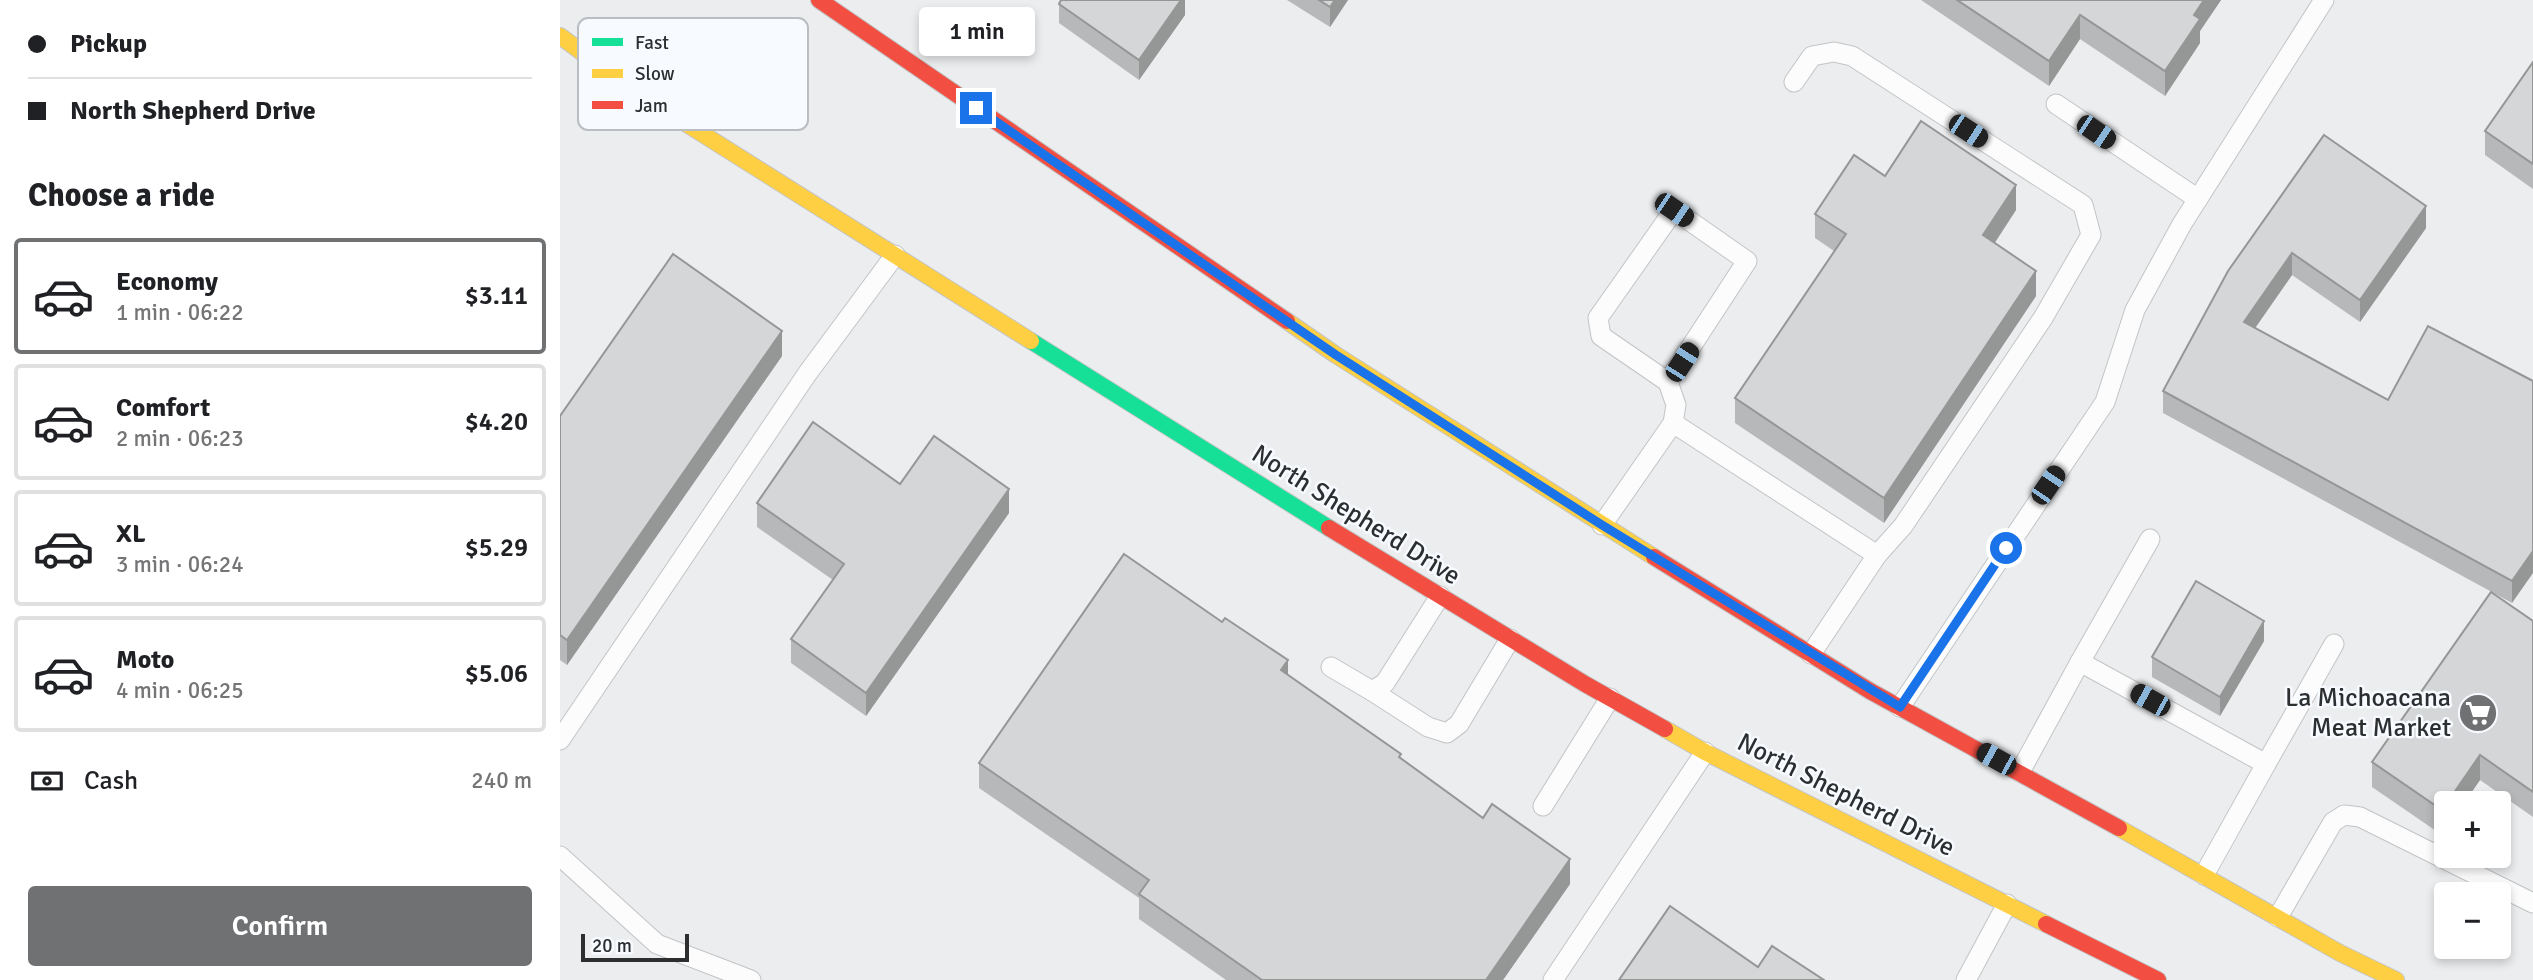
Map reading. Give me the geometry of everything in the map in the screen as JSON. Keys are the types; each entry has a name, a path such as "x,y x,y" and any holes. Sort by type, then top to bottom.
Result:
{"main road":[{"path":"819,0 1336,355 1602,525 1900,707 2340,953 2396,980"},
{"name":"North Shepherd Drive","path":"560,36 578,49"},
{"name":"North Shepherd Drive","path":"696,130 1343,537 1610,698 1705,752 2158,980"}],"lane":[{"path":"1900,707 2105,402 2134,310 2198,200 2324,0"},
{"path":"1794,82 1812,56 1834,52 1852,56 2083,205 2091,235 2043,318 1903,526 1877,555 1811,654"},
{"path":"2056,104 2198,200"},
{"path":"1602,525 1673,423 1676,405 1668,382 1601,336 1598,318 1674,210 1748,261 1668,382"},
{"path":"560,740 807,374 895,255"},
{"path":"1673,423 1877,555"},
{"path":"2020,772 2150,539"},
{"path":"1372,691 1385,683 1440,596"},
{"path":"1331,667 1428,727 1447,733 1459,724 1510,639"},
{"path":"2204,875 2334,644"},
{"path":"2080,662 2266,764"},
{"path":"1543,806 1610,698"},
{"path":"1553,980 1705,752"},
{"path":"2278,917 2323,835 2333,822 2344,815 2360,817 2533,903"},
{"path":"560,856 657,944 751,980"},
{"path":"1966,980 2007,904"}],"building":[{"path":"1061,0 1181,0 1139,60 1059,4"},
{"path":"1319,0 1335,0 1330,7"},
{"path":"1957,0 2204,0 2194,15 2200,19 2165,71 2080,15 2049,61"},
{"path":"2533,62 2533,164 2485,131"},
{"path":"1921,121 2016,185 1983,235 2036,271 1884,498 1735,398 1846,234 1815,214 1854,155 1885,176"},
{"path":"2324,135 2426,206 2360,300 2292,253 2244,322 2388,400 2428,326 2533,381 2533,551 2512,581 2163,391 2228,271"},
{"path":"673,254 782,331 567,640 560,635 560,416"},
{"path":"813,422 900,484 934,436 1009,489 866,693 791,639 844,564 757,503"},
{"path":"1124,554 1222,622 1225,618 1288,660 1281,670 1401,754 1399,757 1483,818 1492,804 1570,859 1486,980 1262,980 1139,894 1149,880 979,763"},
{"path":"2196,581 2264,621 2220,697 2152,657"},
{"name":"La Michoacana Meat Market","path":"2491,592 2533,621 2533,792 2480,755 2455,791 2434,791 2434,805 2372,762"},
{"path":"1670,906 1758,967 1772,946 1824,980 1619,980"}],"traffic: fast":[{"path":"1031,341 1329,528"}],"traffic: slow":[{"path":"560,36 578,49"},
{"path":"696,130 1031,341"},
{"path":"1287,321 1654,557"},
{"path":"1665,729 1705,752 2046,924"},
{"path":"2119,828 2340,953 2396,980"}],"traffic: jam":[{"path":"819,0 1287,321"},
{"path":"1329,528 1585,684 1665,729"},
{"path":"1654,557 1870,691 2119,828"},
{"path":"2046,924 2158,980"}],"place":[{"name":"La Michoacana Meat Market","path":"2478,713"}],"route":[{"path":"976,108 1336,355 1602,525 1900,707 2006,548"}]}
